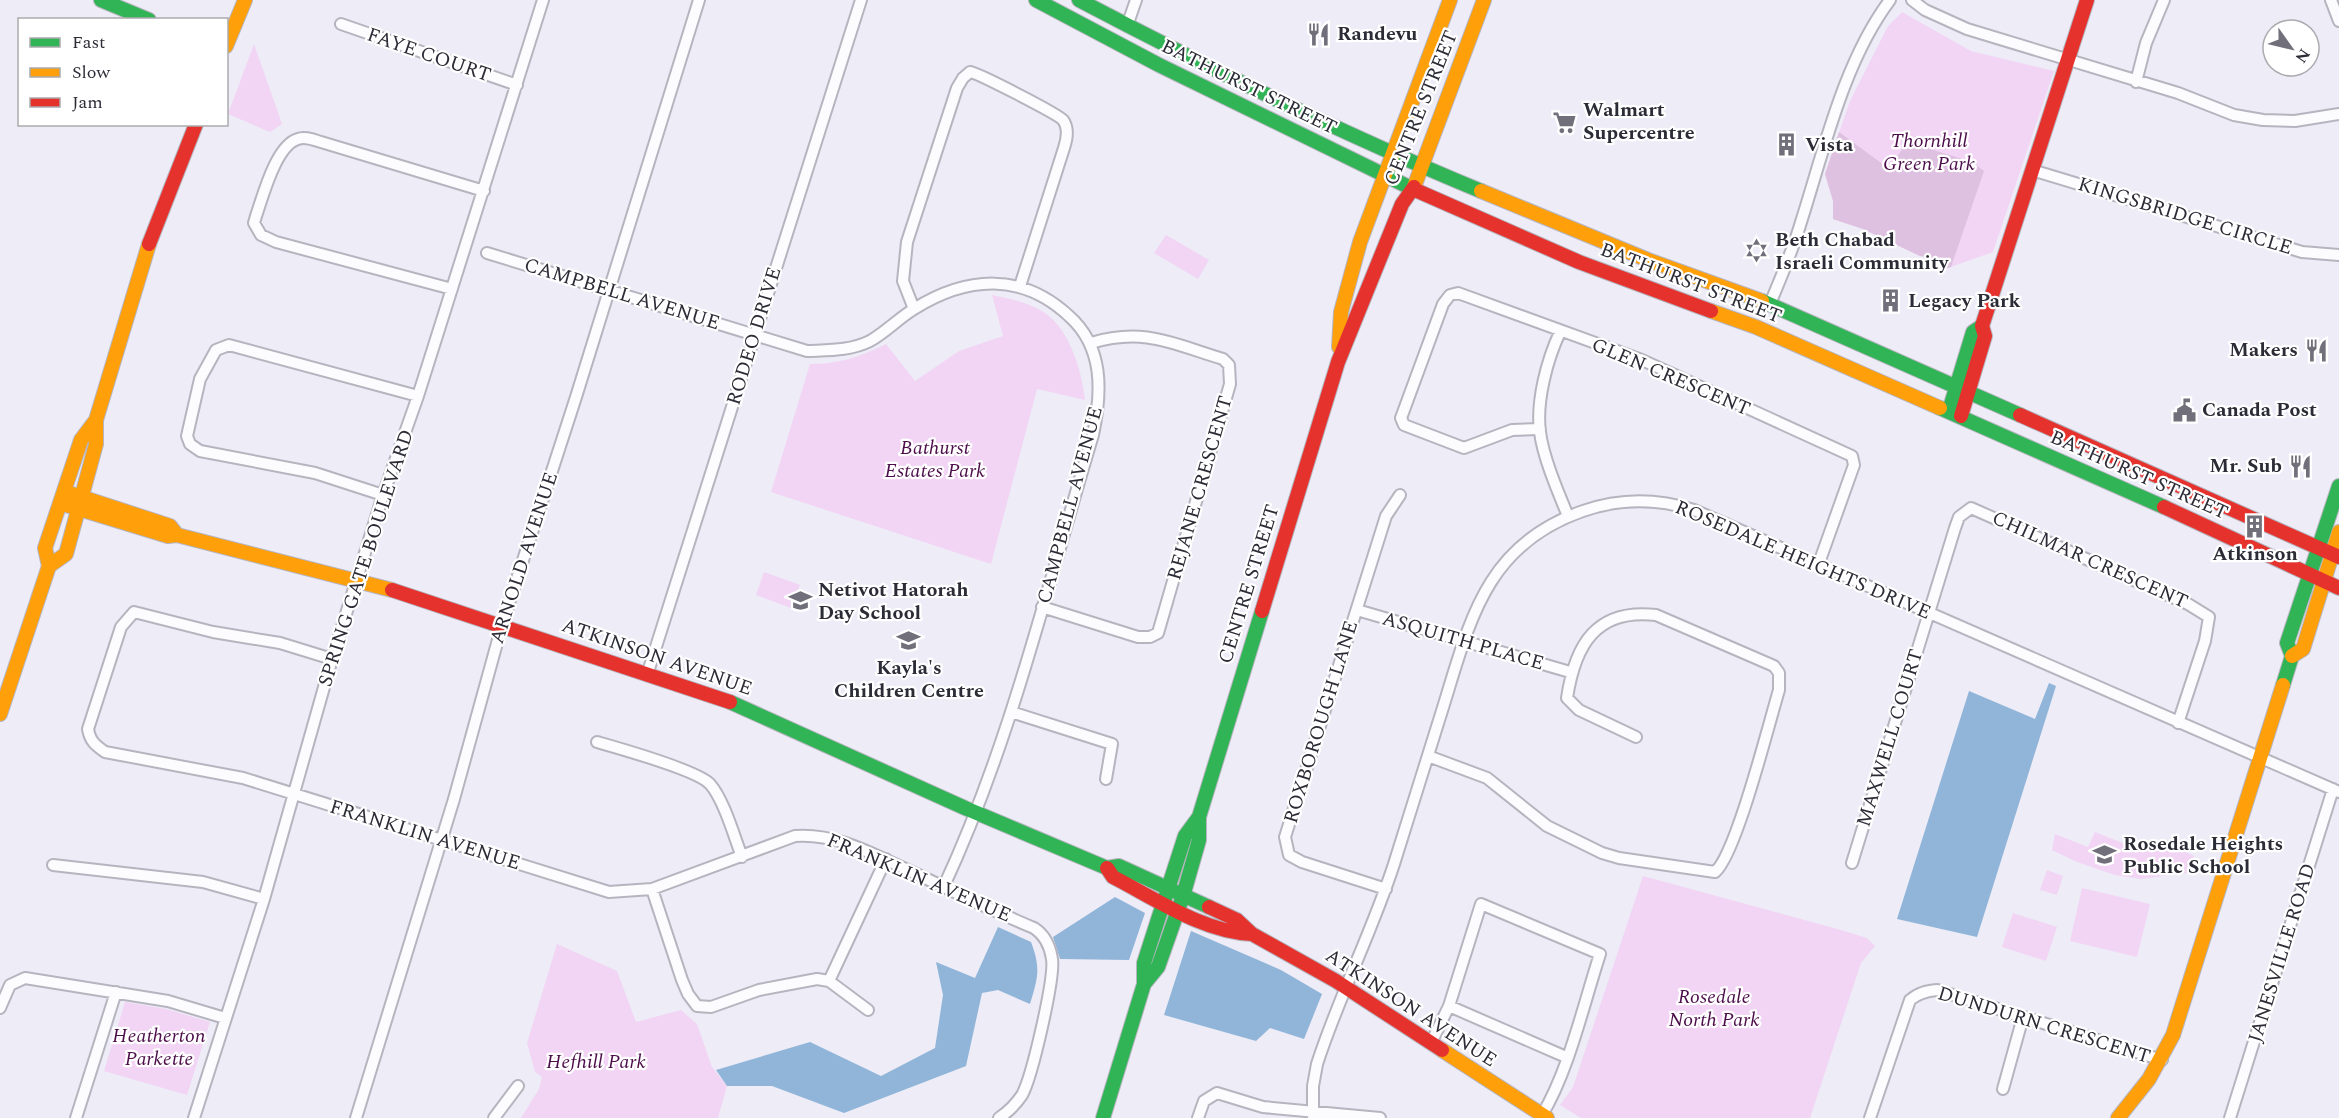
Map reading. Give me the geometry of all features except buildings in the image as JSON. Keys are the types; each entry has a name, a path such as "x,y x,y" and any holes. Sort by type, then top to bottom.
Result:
{"main road":[{"path":"101,0 144,18"},
{"path":"228,41 245,0"},
{"name":"BATHURST STREET","path":"1036,0 1159,65 1413,189 1579,262 1756,327 1955,413 2339,588"},
{"name":"BATHURST STREET","path":"1078,0 1210,69 1422,166 1648,260 1770,304 2335,555"},
{"name":"CENTRE STREET","path":"1338,362 1341,312 1360,242 1450,0"},
{"name":"CENTRE STREET","path":"1144,984 1158,967 1183,896 1199,840 1199,817 1338,362 1397,215 1413,189 1484,0"},
{"path":"1955,413 1962,390 1973,332 1982,326 2087,0"},
{"path":"49,566 66,554 96,444 96,420 145,255 195,126"},
{"path":"0,714 49,566 45,548 81,440 96,420"},
{"path":"2292,656 2287,643 2308,573 2339,486"},
{"name":"ATKINSON AVENUE","path":"62,497 80,504 170,526 177,535 357,579 648,672 749,709 977,812 1107,868 1119,866 1237,920 1252,934 1346,988 1545,1117"},
{"path":"2118,1118 2145,1086 2162,1060 2173,1035 2258,756 2292,656 2303,649 2323,580 2335,555 2339,532"},
{"name":"CENTRE STREET","path":"1102,1118 1144,984 1144,963 1168,888 1185,836 1199,817"},
{"name":"ATKINSON AVENUE","path":"1107,868 1113,877 1178,911 1229,933 1252,934"}],"street":[{"name":"SPRING GATE BOULEVARD","path":"194,1118 264,899 383,495 418,396 543,0"},
{"name":"ARNOLD AVENUE","path":"356,1118 441,840 502,625 699,0"},
{"name":"RODEO DRIVE","path":"648,672 861,0"},
{"path":"1127,26 1136,0"},
{"path":"1770,304 1801,223 1843,92 1874,21 1890,0"},
{"path":"1912,0 1925,10 1967,30 2178,93 2234,115 2251,119 2295,121 2339,114"},
{"path":"2136,82 2146,43 2163,0"},
{"path":"2331,0 2339,21"},
{"name":"FAYE COURT","path":"341,24 517,85"},
{"path":"914,309 903,281 907,242 957,88 970,72 1062,119 1066,127 1067,136 1064,148 1020,285"},
{"path":"452,290 276,242 261,234 254,223 256,216 275,163 289,144 298,139 321,142 484,191"},
{"name":"KINGSBRIDGE CIRCLE","path":"2032,170 2302,252 2339,255"},
{"name":"CAMPBELL AVENUE","path":"487,253 807,351 845,349 869,341 914,309 953,289 991,284 1020,285 1051,299 1076,321 1091,343 1098,376 1096,417 1011,712 977,812 944,886"},
{"path":"1540,429 1512,430 1464,447 1407,429 1401,418 1428,341 1443,304 1450,295 1458,293 1471,297 1560,332 1544,376 1540,429 1553,479 1568,516"},
{"name":"GLEN CRESCENT","path":"1560,332 1642,360 1852,456 1854,465 1819,563"},
{"name":"REJANE CRESCENT","path":"1042,608 1138,637 1150,637 1158,633 1230,384 1229,365 1223,359 1143,334 1115,336 1091,343"},
{"path":"383,495 315,473 201,451 190,444 187,436 200,379 216,350 229,345 418,396"},
{"name":"ROXBOROUGH LANE","path":"1386,889 1302,862 1289,855 1285,837 1386,516 1400,495"},
{"name":"ROSEDALE HEIGHTS DRIVE","path":"1313,1115 1313,1086 1317,1064 1386,889 1475,610 1509,556 1546,525 1608,502 1643,500 1676,504 1819,563 2178,723 2336,790"},
{"name":"CHILMAR CRESCENT","path":"1928,612 1959,517 1971,508 1982,512 2202,610 2209,617 2205,641 2178,723"},
{"name":"ASQUITH PLACE","path":"1357,610 1570,672"},
{"name":"FRANKLIN AVENUE","path":"333,659 280,643 213,632 134,612 121,627 88,729 94,744 105,752 231,775 609,892 652,889 795,836 817,834 886,859 1034,928 1046,940 1053,961 1051,980 1027,1082 1014,1105 999,1118"},
{"name":"MAXWELL COURT","path":"1852,863 1928,612"},
{"path":"1428,756 1487,778 1546,826 1602,853 1619,858 1716,872 1727,858 1779,690 1779,673 1774,666 1656,615 1635,613 1606,621 1584,643 1570,672 1567,698 1571,705 1636,737"},
{"path":"1011,712 1112,744 1106,779"},
{"path":"597,742 645,756 705,780 715,792 742,856"},
{"name":"JANESVILLE ROAD","path":"2230,1118 2336,790"},
{"path":"829,981 886,859"},
{"path":"53,865 204,882 264,899"},
{"path":"652,889 688,994 697,1006 711,1007 759,990 791,982 817,979 829,981 867,1010"},
{"path":"1431,1043 1449,1006 1481,904 1524,920 1600,954 1566,1057 1563,1076 1545,1117"},
{"path":"0,1008 10,985 25,978 168,1001 225,1018"},
{"name":"DUNDURN CRESCENT","path":"1870,1118 1907,1006 1917,994 1937,990 2162,1060"},
{"path":"76,1118 116,992"},
{"path":"1449,1006 1566,1057"},
{"path":"2003,1089 2023,1017"},
{"path":"494,1118 518,1086"},
{"path":"1198,1118 1204,1101 1217,1093 1263,1107 1313,1115 1380,1118"}],"green space":[{"name":"Thornhill Green Park","path":"1902,12 1971,51 2054,71 1993,252 1945,269 1935,258 1920,256 1863,229 1833,219 1833,201 1825,174 1850,101 1888,26"},
{"path":"254,44 282,124 270,132 228,114"},
{"path":"1839,132 1888,168 1908,142 1972,162 1984,171 1951,267 1945,269 1935,258 1920,256 1863,229 1833,219 1833,201 1825,174"},
{"path":"1166,235 1209,260 1198,279 1154,253"},
{"name":"Bathurst Estates Park","path":"992,295 1032,306 1054,320 1073,352 1085,400 1037,389 991,564 771,492 810,364 849,359 886,344 915,381 959,351 1003,336"},
{"path":"764,572 800,585 791,608 756,595"},
{"path":"2095,832 2140,850 2174,848 2175,839 2180,839 2182,850 2194,856 2188,873 2141,879 2115,875 2077,862 2052,850 2055,834 2088,847"},
{"path":"2047,870 2063,876 2057,895 2040,890"},
{"name":"Rosedale North Park","path":"1643,876 1841,930 1867,938 1875,946 1861,963 1810,1118 1581,1118 1560,1105 1573,1087"},
{"path":"2082,888 2150,904 2137,957 2070,941"},
{"path":"2013,913 2057,927 2046,961 2002,947"},
{"name":"Hefhill Park","path":"557,944 617,971 636,1022 681,1010 697,1024 712,1067 727,1086 718,1118 521,1118 539,1089 542,1077 535,1072 527,1043"},
{"name":"Heatherton Parkette","path":"125,1002 166,1009 210,1022 187,1095 104,1071"}],"water":[{"path":"2049,683 2056,686 1977,937 1897,919 1969,691 2035,719"},
{"path":"1115,897 1145,913 1129,960 1060,959 1053,937"},
{"path":"998,927 1031,942 1037,966 1035,987 1030,1004 998,990 982,993 966,1066 844,1113 772,1086 727,1086 716,1070 810,1042 881,1076 935,1048 943,995 936,962 975,978"},
{"path":"1191,931 1281,970 1322,994 1304,1039 1270,1028 1256,1041 1164,1015"}],"traffic: fast":[{"path":"101,0 144,18"},
{"path":"1036,0 1159,65 1413,189"},
{"path":"1079,0 1277,100 1481,191"},
{"path":"1762,301 2020,415"},
{"path":"1949,411 1973,332 1982,326"},
{"path":"1940,408 2164,507"},
{"path":"2283,685 2292,656 2287,643 2339,486"},
{"path":"1144,984 1158,967 1183,896 1199,840 1199,817 1262,611"},
{"path":"730,702 965,808 1107,868 1119,866 1209,907"},
{"path":"1103,1118 1144,984 1144,963 1185,836 1199,817"}],"traffic: slow":[{"path":"228,41 245,0"},
{"path":"1339,347 1341,312 1360,242 1450,0"},
{"path":"1414,187 1484,0"},
{"path":"1481,191 1648,260 1762,301"},
{"path":"49,566 66,554 96,444 96,420 149,244"},
{"path":"1711,311 1756,327 1940,408"},
{"path":"0,714 49,566 45,548 81,440 96,420"},
{"path":"72,494 170,526 177,535"},
{"path":"60,503 168,536 177,535 392,590"},
{"path":"2292,656 2303,649 2339,532"},
{"path":"2118,1118 2149,1079 2173,1035 2283,685"},
{"path":"1442,1050 1547,1118"}],"traffic: jam":[{"path":"1961,416 1985,336 1982,326 2087,0"},
{"path":"149,244 195,126"},
{"path":"1262,611 1338,362 1402,204 1414,187"},
{"path":"1413,189 1579,262 1711,311"},
{"path":"2020,415 2339,557"},
{"path":"2164,507 2339,588"},
{"path":"392,590 730,702"},
{"path":"1107,868 1113,877 1180,913 1216,927 1252,934"},
{"path":"1209,907 1237,920 1252,934 1336,981 1442,1050"}],"place":[{"name":"Randevu","path":"1319,34"},
{"name":"Walmart Supercentre","path":"1565,122"},
{"name":"Vista","path":"1787,145"},
{"name":"Beth Chabad Israeli Community","path":"1757,251"},
{"name":"Legacy Park","path":"1890,301"},
{"name":"Makers","path":"2316,350"},
{"name":"Canada Post","path":"2184,410"},
{"name":"Mr. Sub","path":"2300,466"},
{"name":"Atkinson","path":"2255,527"},
{"name":"Netivot Hatorah Day School","path":"800,601"},
{"name":"Kayla's Children Centre","path":"909,641"},
{"name":"Rosedale Heights Public School","path":"2105,855"}]}
